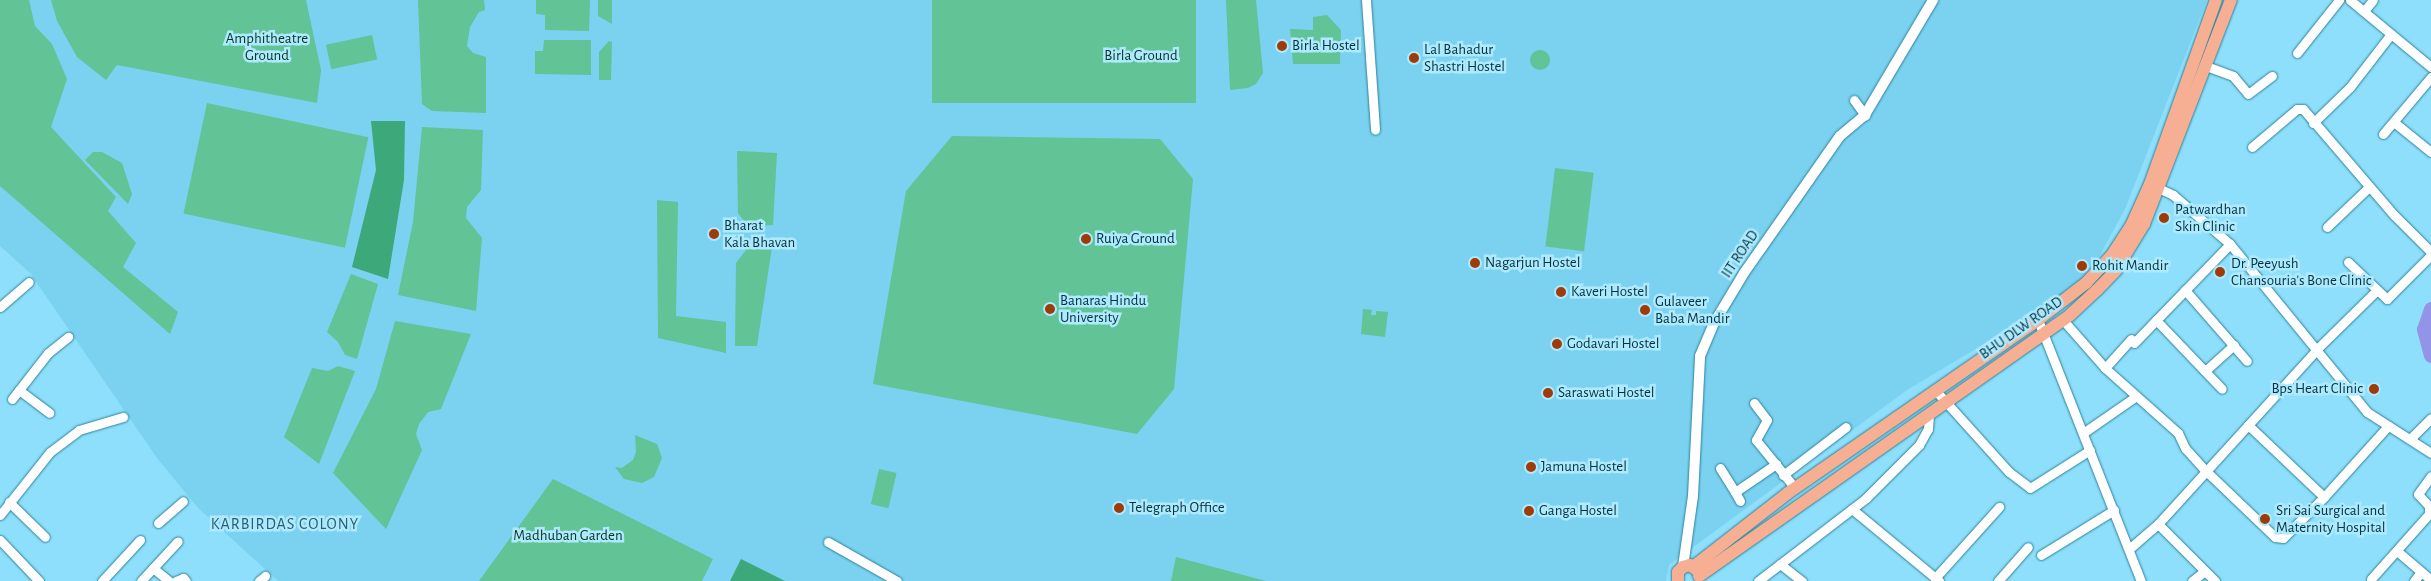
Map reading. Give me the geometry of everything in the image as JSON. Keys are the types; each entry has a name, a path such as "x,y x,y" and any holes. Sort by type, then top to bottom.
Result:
{"main road":[{"name":"BHU DLW ROAD","path":"1693,572 1946,403 2063,320 2116,270 2144,224 2216,0"},
{"name":"BHU DLW ROAD","path":"1693,572 1795,488 2038,320 2086,284 2112,255 2155,186 2206,66 2231,0"},
{"path":"1678,581 1678,572 1693,572"}],"street":[{"path":"1366,0 1375,130"},
{"name":"IIT ROAD","path":"1693,572 1684,543 1692,496 1700,356 1714,323 1744,273 1840,136 1865,114 1933,0"},
{"path":"2296,53 2339,0"},
{"path":"2350,0 2431,67"},
{"path":"2364,12 2373,0"},
{"path":"2313,123 2350,87 2391,34"},
{"path":"2206,66 2233,76 2248,94 2272,76"},
{"path":"2383,134 2395,123 2431,77"},
{"path":"1854,100 1865,114"},
{"path":"2252,147 2297,109 2303,109 2369,187 2431,254 2390,299 2376,290 2348,262"},
{"path":"2395,123 2431,152"},
{"path":"2155,186 2173,195 2206,221 2230,244 2367,412 2411,438 2431,453"},
{"path":"2328,227 2369,187"},
{"path":"2105,368 2156,320 2230,244"},
{"path":"0,307 29,282"},
{"path":"2185,290 2248,361"},
{"path":"2129,549 2158,524 2317,349 2376,290"},
{"path":"2038,320 2141,581"},
{"path":"2063,320 2105,368 2135,397 2178,433 2185,448 2206,471 2279,539 2324,497 2388,426"},
{"path":"2156,320 2222,388"},
{"path":"12,399 48,353 68,336"},
{"path":"2205,371 2234,345"},
{"path":"19,390 49,413"},
{"path":"1936,391 2009,472 2030,488 2090,450"},
{"path":"2083,433 2135,397"},
{"path":"1754,403 1766,420 1756,440 1795,488"},
{"path":"1758,581 1852,509 1919,445 1928,428 1929,414"},
{"path":"0,515 50,452 79,430 123,417"},
{"path":"2411,438 2431,418"},
{"path":"2248,425 2324,497"},
{"path":"1784,475 1846,427"},
{"path":"1735,492 1776,464"},
{"path":"1720,468 1740,501"},
{"path":"2371,580 2429,514 2429,506 2418,494 2431,476"},
{"path":"158,523 183,501"},
{"path":"9,502 45,537"},
{"path":"1852,509 1937,580 1998,507"},
{"path":"2041,555 2114,510"},
{"path":"2158,524 2216,581"},
{"path":"0,540 39,581"},
{"path":"102,581 140,540"},
{"path":"141,581 178,540"},
{"path":"828,542 897,581"},
{"path":"1998,581 2028,547"},
{"path":"2397,551 2431,580"},
{"path":"1780,564 1802,581"},
{"path":"153,568 169,581"},
{"path":"2192,581 2205,571"},
{"path":"2414,581 2421,572"},
{"path":"176,581 183,578 186,581"}],"shaded area":[{"name":"Banaras Hindu University","path":"0,0 2207,0 2125,209 2098,259 2074,290 1907,390 1669,565 1666,581 278,581 198,508 157,458 30,273 0,246"}],"green space":[{"path":"0,0 29,0 35,26 52,44 67,79 51,127 116,197 108,211 136,243 123,267 178,312 170,334 0,186"},
{"name":"Amphitheatre Ground","path":"51,0 306,0 321,70 317,103 117,65 106,80 77,57 57,21"},
{"path":"418,0 484,0 485,10 479,12 470,27 467,46 473,53 486,57 486,113 432,111 422,104"},
{"path":"536,0 590,0 589,31 545,30 545,15 536,14"},
{"path":"598,0 612,0 612,24 598,16"},
{"name":"Birla Ground","path":"932,0 1196,0 1196,103 932,103"},
{"path":"1226,0 1256,0 1263,73 1256,84 1248,88 1230,90"},
{"path":"1327,15 1341,30 1340,64 1293,64 1290,29 1313,30 1313,17"},
{"path":"372,35 377,59 331,69 326,45"},
{"path":"544,40 591,40 591,75 535,74 535,51 543,51"},
{"path":"609,41 612,42 611,80 599,80 599,52"},
{"path":"1540,50 1547,53 1550,60 1547,67 1540,70 1533,67 1530,60 1533,53"},
{"path":"207,103 368,137 345,248 184,214"},
{"path":"371,121 405,121 404,180 388,279 352,267 376,170"},
{"path":"422,127 483,130 481,190 467,207 466,218 482,238 476,311 398,295 413,222"},
{"path":"952,136 1160,139 1193,179 1174,389 1137,434 873,384 906,191"},
{"path":"737,151 777,153 773,225 748,226 738,213"},
{"path":"93,152 102,152 122,163 132,194 128,204 85,160"},
{"path":"1555,168 1594,173 1584,251 1545,246"},
{"path":"657,200 678,202 676,316 726,322 726,353 658,338"},
{"path":"749,246 772,247 757,346 735,346 736,263"},
{"path":"351,274 378,284 357,359 345,355 338,342 327,332"},
{"path":"1363,309 1372,310 1371,315 1376,315 1376,311 1388,312 1385,337 1361,334"},
{"path":"395,321 471,334 441,409 428,412 419,424 416,434 422,450 386,529 333,473 376,389"},
{"path":"338,366 355,371 319,464 284,437 312,368 328,371"},
{"path":"635,435 657,444 662,458 654,477 642,483 624,479 615,467 622,468 633,460 636,452"},
{"path":"879,469 897,473 888,508 871,504"},
{"name":"Madhuban Garden","path":"553,479 713,559 702,581 479,581"},
{"path":"1176,557 1266,581 1171,581"},
{"path":"741,559 785,581 730,581"}],"waterway":[{"path":"2431,309 2424,329 2431,355"}],"place":[{"name":"Birla Hostel","path":"1282,46"},
{"name":"Lal Bahadur Shastri Hostel","path":"1414,58"},
{"name":"Patwardhan Skin Clinic","path":"2164,218"},
{"name":"Bharat Kala Bhavan","path":"714,234"},
{"name":"Ruiya Ground","path":"1086,239"},
{"name":"Nagarjun Hostel","path":"1475,263"},
{"name":"Rohit Mandir","path":"2082,266"},
{"name":"Dr. Peeyush Chansouria's Bone Clinic","path":"2220,272"},
{"name":"Kaveri Hostel","path":"1561,292"},
{"name":"Banaras Hindu University","path":"1050,309"},
{"name":"Gulaveer Baba Mandir","path":"1645,310"},
{"name":"Godavari Hostel","path":"1557,344"},
{"name":"Bps Heart Clinic","path":"2374,389"},
{"name":"Saraswati Hostel","path":"1548,393"},
{"name":"Jamuna Hostel","path":"1531,467"},
{"name":"Telegraph Office","path":"1119,508"},
{"name":"Ganga Hostel","path":"1529,511"},
{"name":"Sri Sai Surgical and Maternity Hospital","path":"2265,519"}],"district":[{"name":"KARBIRDAS COLONY","path":"285,524"}]}
